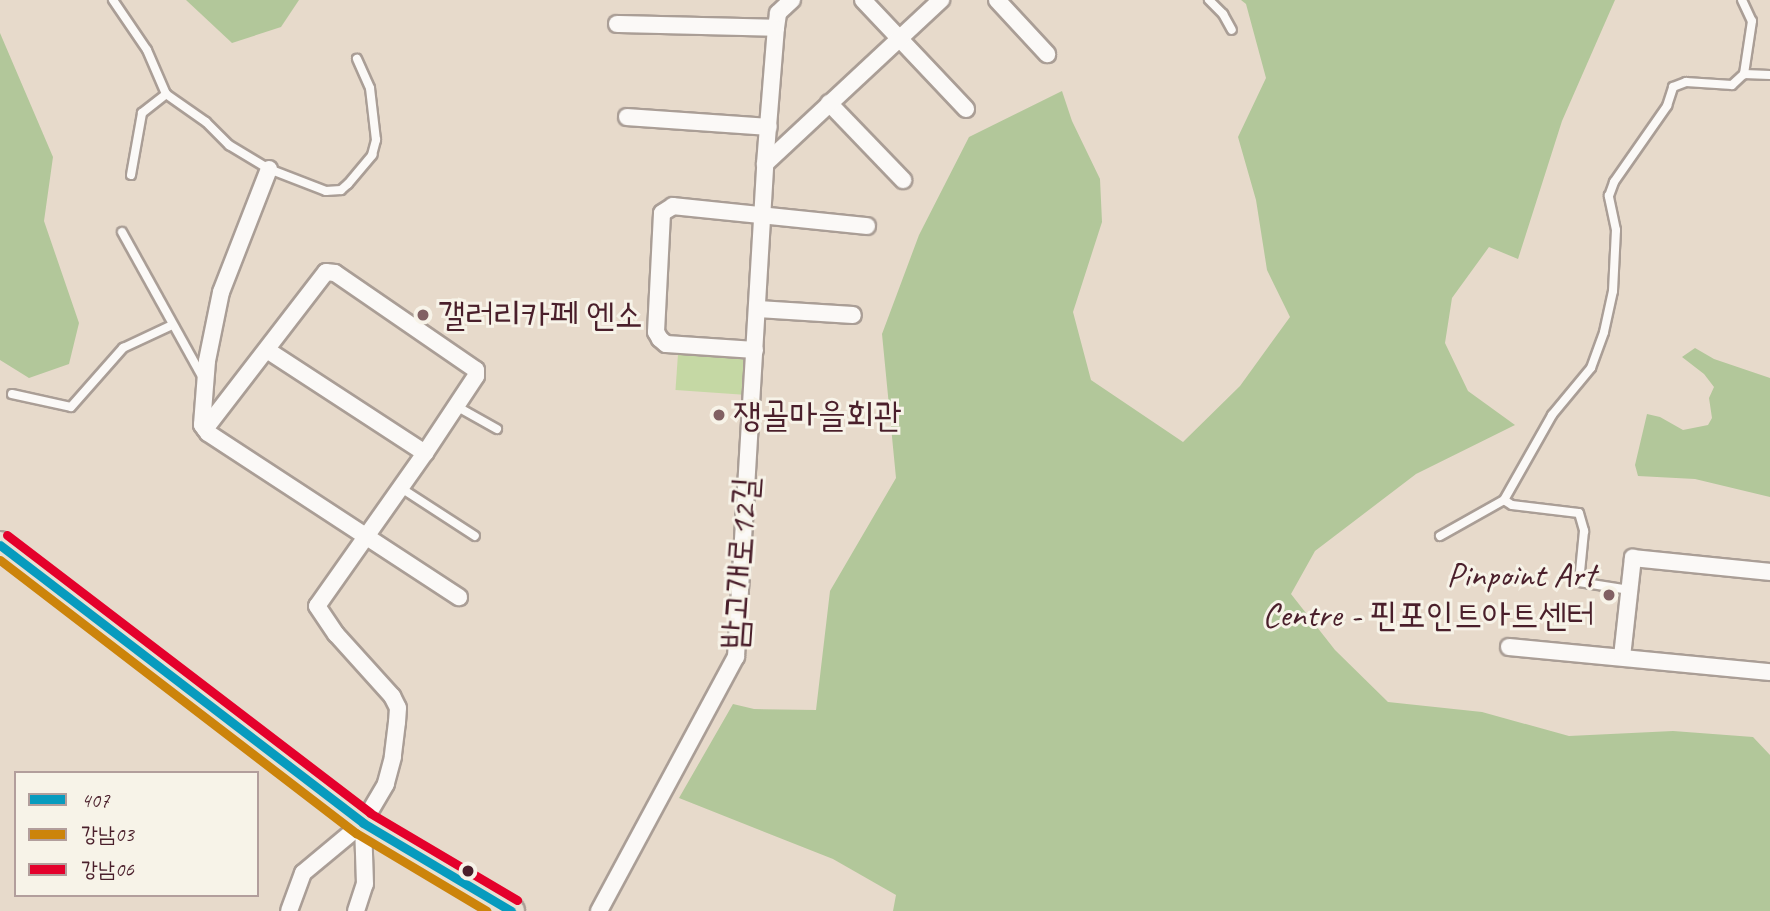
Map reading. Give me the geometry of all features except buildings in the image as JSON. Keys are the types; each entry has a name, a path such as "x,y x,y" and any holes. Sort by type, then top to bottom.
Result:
{"main road":[{"path":"0,545 363,822 511,911"}],"street":[{"name":"밤고개로12길","path":"599,911 736,657 765,164 776,28 778,13 792,0"},
{"path":"863,0 966,109"},
{"path":"765,164 941,0"},
{"path":"996,0 1047,54"},
{"path":"617,24 776,28"},
{"path":"829,103 904,180"},
{"path":"628,117 769,127"},
{"path":"269,169 221,292 200,421 205,429 458,597"},
{"path":"755,350 666,344 660,340 656,332 662,213 673,206 867,226"},
{"path":"205,429 326,272 335,273 471,364 476,376 368,538 317,606 336,634 392,696 398,708 389,777 363,822 303,873 289,911"},
{"path":"758,309 853,315"},
{"path":"267,350 425,453"},
{"path":"1622,657 1633,558 1770,572"},
{"path":"1509,647 1770,671"},
{"path":"356,911 365,884 363,822"}],"lane":[{"path":"113,0 147,50 166,94 206,122 229,145 269,169 326,191 334,191 348,184 372,155 376,140 370,88 357,59"},
{"path":"1209,0 1223,14 1232,30"},
{"path":"1440,537 1504,500 1552,415 1591,368 1604,332 1614,270 1616,230 1609,196 1614,182 1656,124 1667,106 1673,87 1686,82 1732,85 1744,74 1752,21 1742,0"},
{"path":"1744,74 1770,75"},
{"path":"131,175 142,113 166,94"},
{"path":"122,232 205,380"},
{"path":"12,394 71,407 123,348 172,325"},
{"path":"456,406 497,429"},
{"path":"401,488 475,536"},
{"path":"1504,500 1512,505 1578,513 1584,531 1578,582 1629,590"}],"green space":[{"path":"186,0 299,0 281,27 232,43"},
{"path":"1241,0 1615,0 1562,121 1518,259 1489,247 1452,298 1445,343 1468,391 1515,425 1416,474 1315,551 1291,594 1335,650 1388,702 1482,712 1569,736 1673,731 1753,737 1770,755 1770,911 893,911 896,895 833,859 679,798 733,704 754,709 816,710 830,591 896,478 882,334 919,235 969,137 1062,91 1072,121 1100,179 1102,222 1073,312 1091,380 1183,442 1240,386 1290,317 1267,270 1256,200 1238,137 1266,78 1246,4"},
{"path":"0,33 53,157 44,221 79,323 69,364 29,378 0,360"},
{"path":"1695,348 1714,359 1770,378 1770,497 1695,479 1638,476 1635,465 1647,414 1660,417 1683,430 1708,425 1712,418 1709,398 1714,387 1704,374 1682,357"},
{"path":"678,354 750,359 747,395 675,390"}],"transit line":[{"name":"강남06","path":"7,535 370,813 517,900"},
{"name":"407","path":"0,545 363,823 511,911"},
{"name":"강남03","path":"0,560 356,833 487,911"}],"place":[{"name":"갤러리카페 엔소","path":"423,315"},
{"name":"쟁골마을회관","path":"719,415"},
{"name":"Pinpoint Art Centre - 핀포인트아트센터","path":"1609,595"}]}
